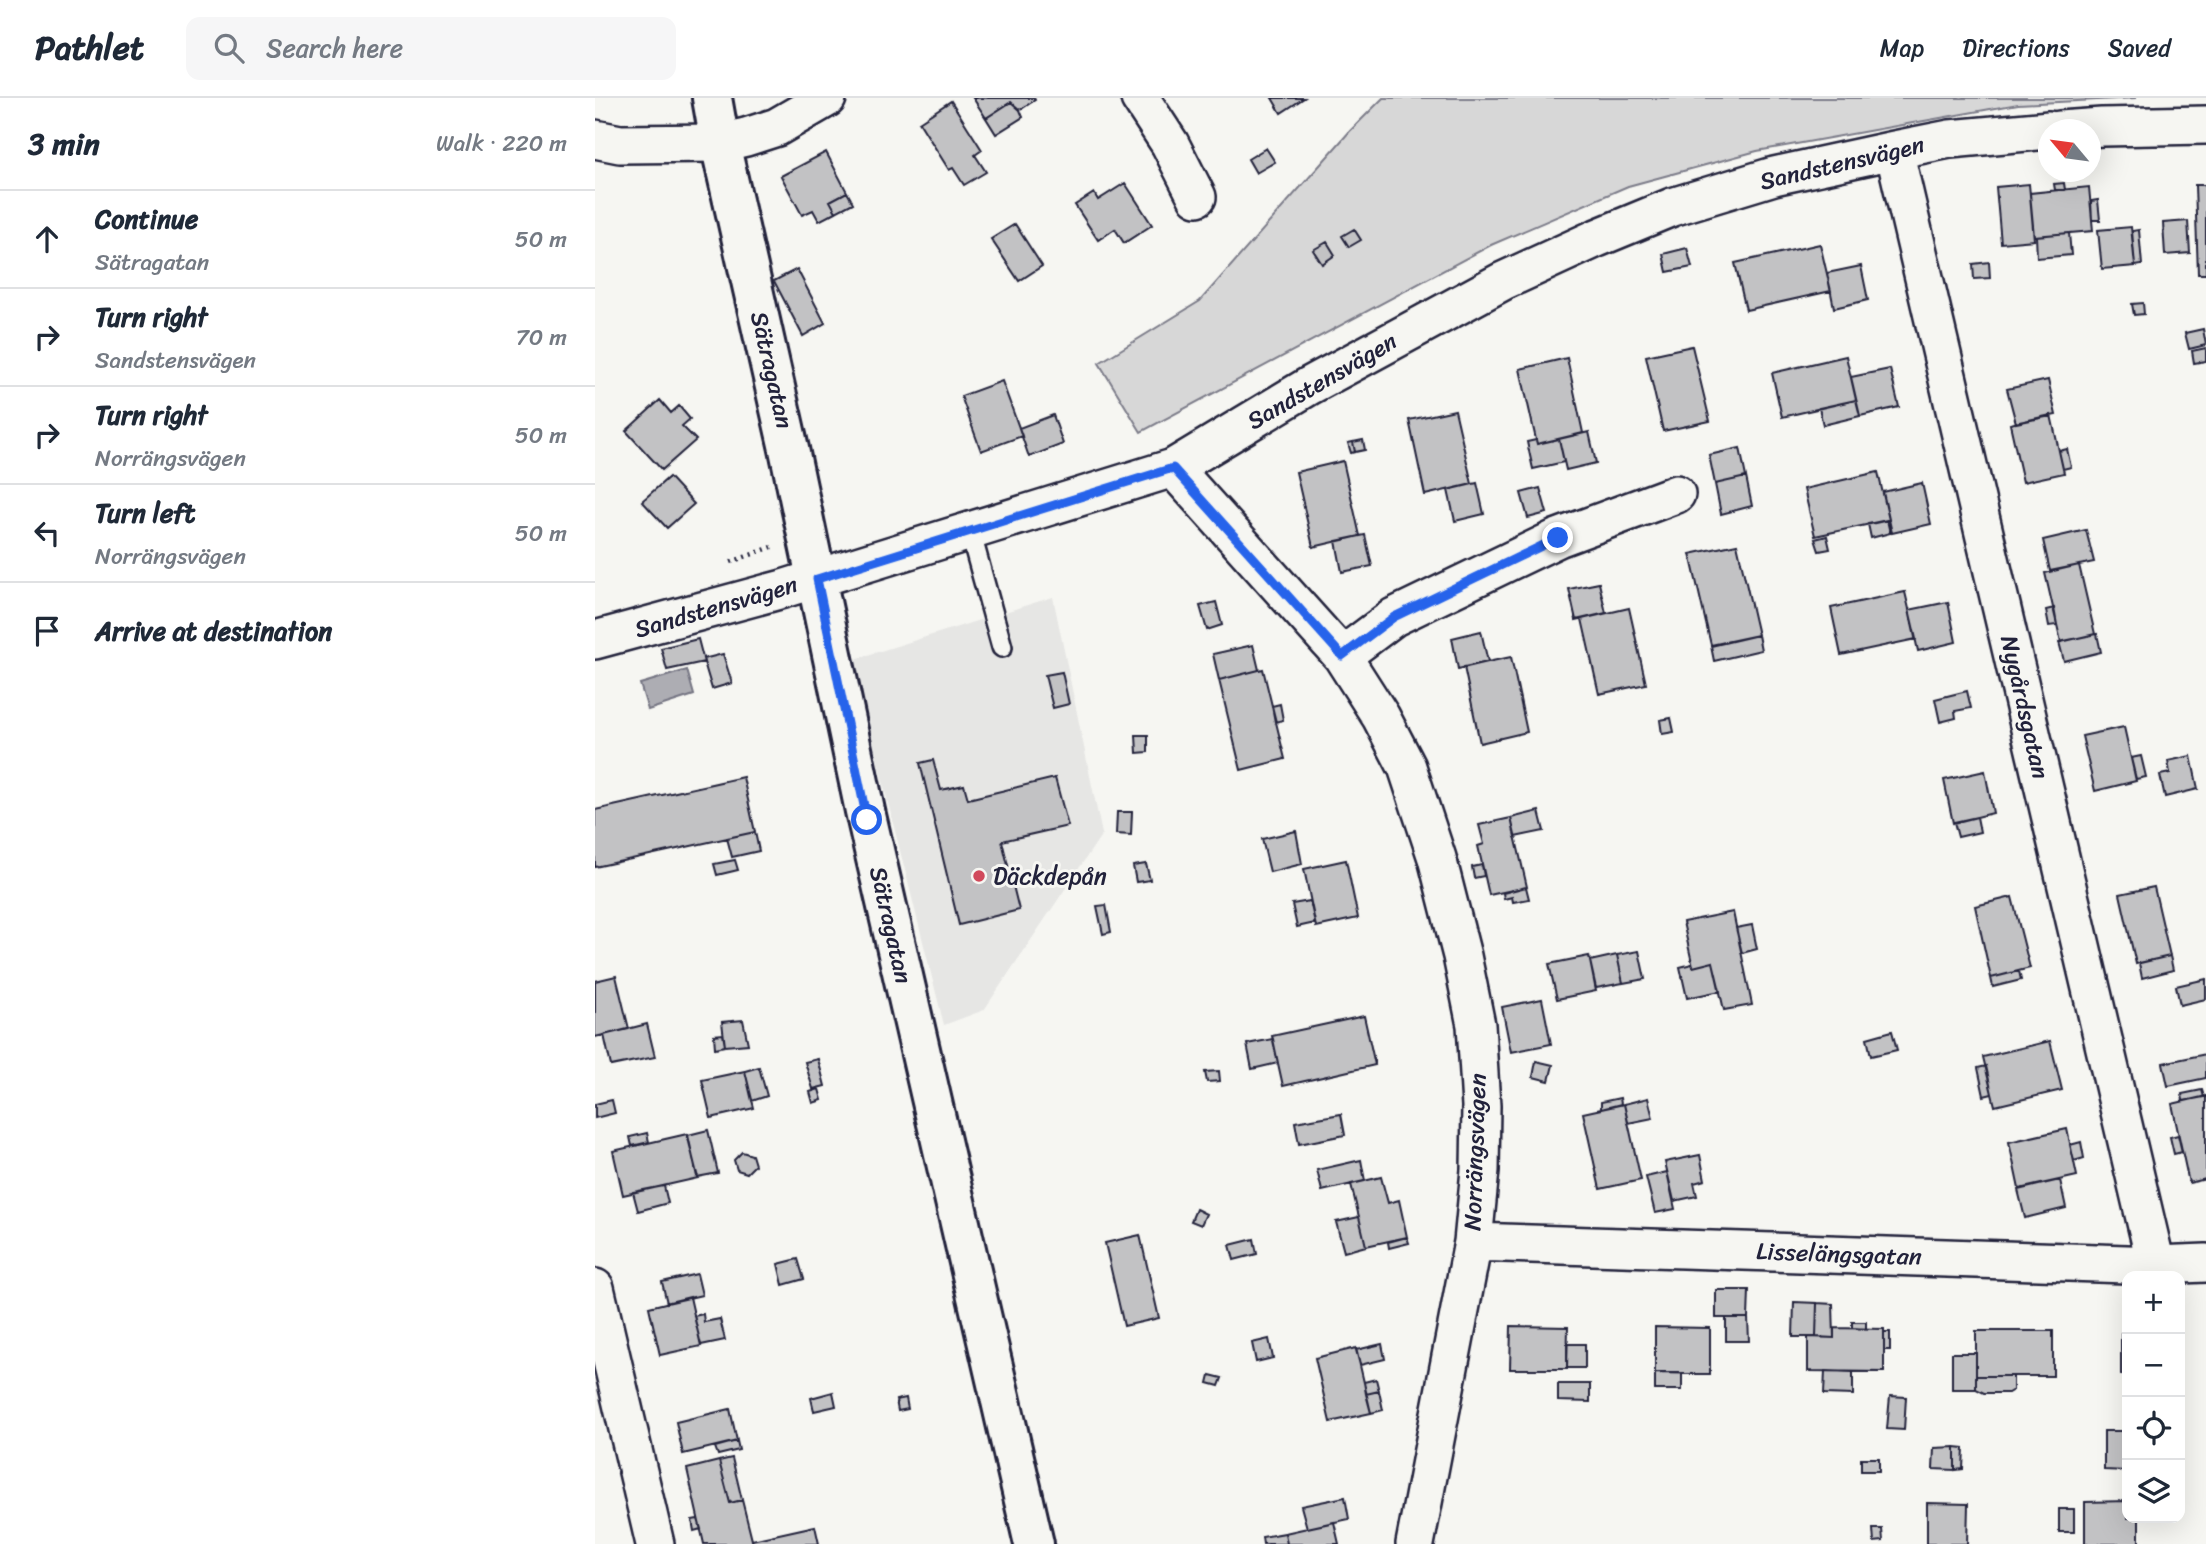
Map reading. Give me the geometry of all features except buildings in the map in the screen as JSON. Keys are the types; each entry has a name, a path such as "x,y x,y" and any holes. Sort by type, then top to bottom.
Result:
{"street":[{"name":"Sätragatan","path":"712,98 865,811 1034,1544"},
{"path":"595,139 620,144 720,143 777,127 827,98"},
{"path":"1140,98 1170,144 1197,197"},
{"path":"2101,127 2206,125"},
{"name":"Sandstensvägen","path":"595,640 817,579 1173,468 1321,379 1503,281 1672,207 1774,176 1894,150 1950,139 2038,131"},
{"name":"Nygårdsgatan","path":"1894,150 2156,1265"},
{"name":"Norrängsvägen","path":"1173,468 1342,656 1381,717 1407,767 1437,858 1462,956 1476,1025 1481,1106 1480,1170 1473,1242 1415,1544"},
{"path":"1342,656 1394,617 1558,538 1677,494"},
{"name":"Lisselängsgatan","path":"1473,1242 2156,1265 2206,1263"},
{"path":"595,1288 655,1544"}],"lane":[{"path":"970,531 1002,647"}],"shaded area":[{"path":"1383,98 2136,98 2018,104 1757,151 1628,186 1491,245 1141,432 1099,363 1200,301 1350,131"},
{"path":"1053,597 1102,834 984,1010 944,1025 852,660"},
{"path":"687,670 694,695 648,710 640,684"}],"place":[{"name":"Däckdepån","path":"979,876"}],"route":[{"path":"867,820 817,579 1173,468 1342,656 1394,617 1558,538"}]}
